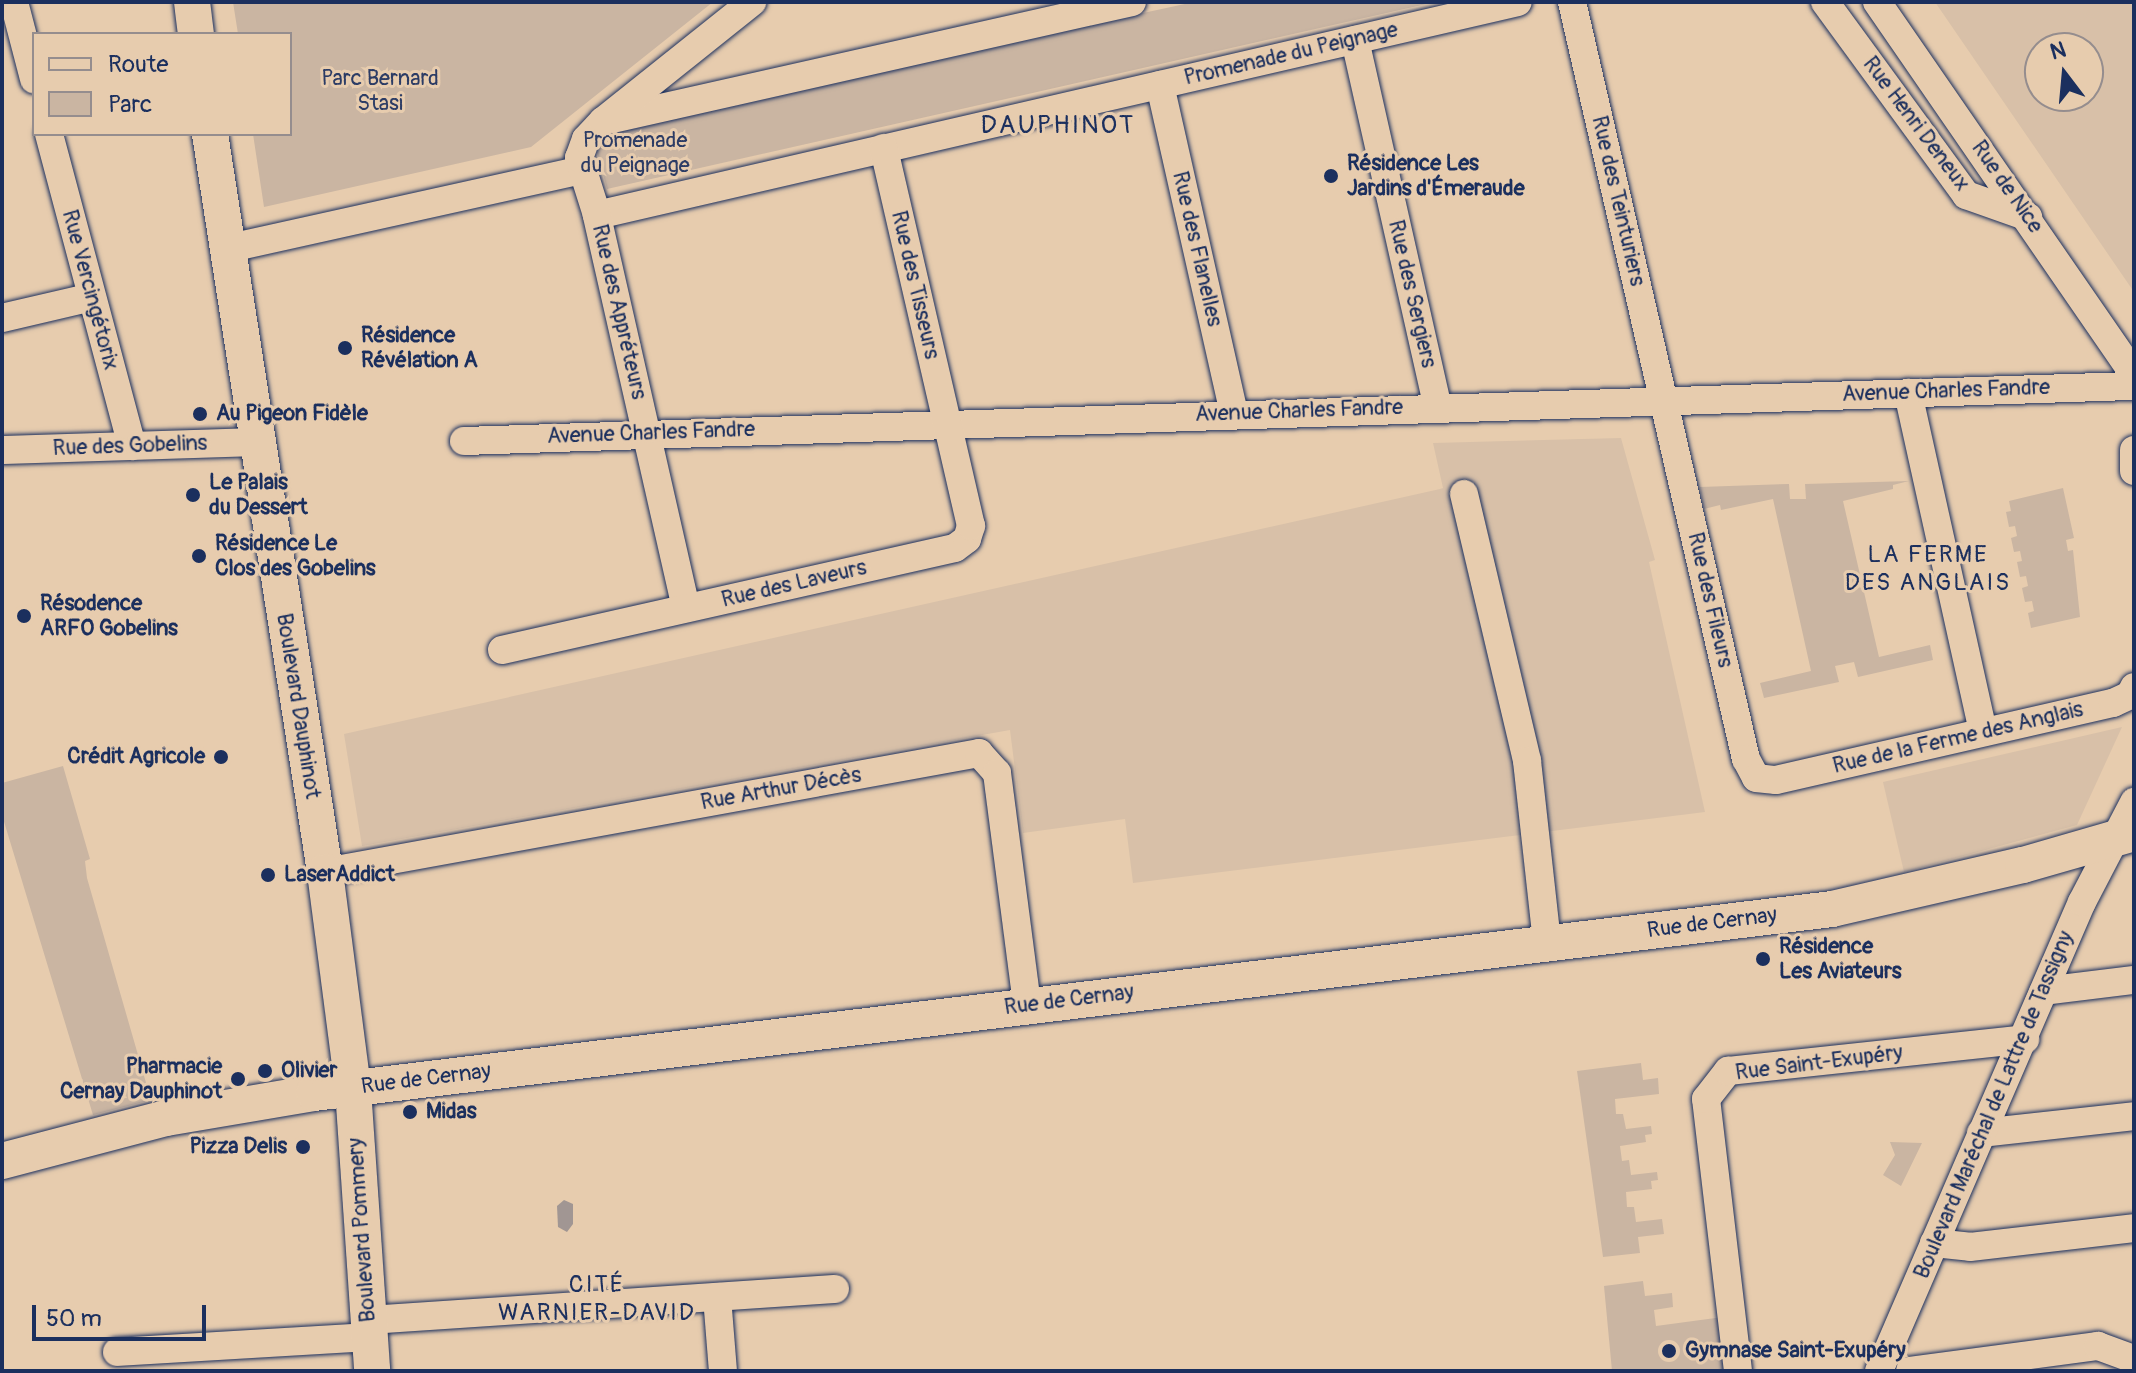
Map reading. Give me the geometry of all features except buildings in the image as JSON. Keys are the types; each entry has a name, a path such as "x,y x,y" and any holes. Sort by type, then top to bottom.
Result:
{"main road":[{"path":"192,2 196,32"},
{"name":"Boulevard Dauphinot","path":"210,136 325,872 353,1089"},
{"name":"Rue de Cernay","path":"2,1161 166,1118 353,1089 1832,909 2123,836"},
{"name":"Boulevard Pommery","path":"353,1089 370,1343"}],"street":[{"path":"14,2 32,71"},
{"path":"230,248 581,164 586,139 603,121 752,2"},
{"path":"603,121 1132,2"},
{"name":"Promenade du Peignage","path":"597,215 1518,2"},
{"name":"Rue des Teinturiers","path":"1572,2 1665,400"},
{"name":"Rue Henri Deneux","path":"1825,2 1966,195 2028,217"},
{"name":"Rue de Nice","path":"1877,2 2134,374"},
{"name":"Rue des Sergiers","path":"1355,40 1438,407"},
{"name":"Rue des Flanelles","path":"1160,85 1234,413"},
{"name":"Rue Vercingétorix","path":"50,136 132,446"},
{"name":"Rue des Tisseurs","path":"884,148 946,422"},
{"name":"Rue des Appréteurs","path":"581,164 597,215 686,608"},
{"path":"2,318 92,297"},
{"name":"Avenue Charles Fandre","path":"464,441 946,422 2134,386"},
{"path":"1908,393 1983,732"},
{"name":"Rue des Fileurs","path":"1665,400 1746,759 1756,778 1776,780"},
{"name":"Rue des Laveurs","path":"502,650 955,548 967,539 971,526 946,422"},
{"name":"Rue des Gobelins","path":"2,450 259,442"},
{"path":"2134,450 2134,471"},
{"path":"1464,494 1527,761 1547,943"},
{"name":"Rue de la Ferme des Anglais","path":"1776,780 2123,701 2134,687"},
{"name":"Rue Arthur Décès","path":"325,872 979,753 997,773 1027,1005"},
{"path":"2123,836 2134,802"},
{"name":"Boulevard Maréchal de Lattre de Tassigny","path":"1879,1371 2044,991 2123,836"},
{"path":"2044,991 2134,980"},
{"name":"Rue Saint-Exupéry","path":"1738,1371 1706,1099 1728,1071 2025,1039"},
{"path":"1981,1133 2134,1116"},
{"path":"1934,1243 1970,1247 2134,1228"},
{"path":"117,1352 228,1358 370,1343 717,1297 835,1289"},
{"path":"717,1297 723,1371"},
{"path":"1910,1371 2098,1346 2134,1359"}],"shaded area":[{"path":"1935,2 2134,2 2134,292"},
{"path":"1621,438 1655,560 1649,562 1705,812 1133,883 1125,819 1023,833 1010,730 362,846 344,734 1440,489 1443,488 1433,443"},
{"path":"2122,727 2077,825 1904,872 1883,782"},
{"path":"564,1200 573,1204 573,1224 567,1232 558,1227 557,1206"}],"green space":[{"name":"Parc Bernard Stasi","path":"233,2 713,2 531,147 264,207 253,136 292,136 292,32 238,32"},
{"name":"Promenade du Peignage","path":"1194,2 1435,2 607,189 597,152 600,140 608,129"},
{"path":"1909,481 1893,485 1893,489 1843,501 1879,657 1930,645 1933,660 1858,677 1854,662 1835,666 1839,682 1764,698 1760,683 1811,671 1773,499 1721,510 1720,505 1704,509 1700,487 1789,484 1790,499 1806,499 1805,484"},
{"path":"2063,488 2074,538 2066,540 2068,551 2073,550 2080,617 2031,628 2028,613 2034,611 2032,601 2025,602 2022,588 2028,586 2026,576 2020,577 2017,562 2022,561 2020,551 2014,552 2011,538 2017,536 2015,526 2009,527 2006,512 2011,511 2009,501"},
{"path":"63,766 90,859 85,861 87,878 151,1100 93,1115 2,815 2,783"},
{"path":"1641,1063 1643,1080 1658,1078 1659,1094 1615,1099 1616,1114 1623,1114 1626,1129 1651,1126 1652,1134 1645,1135 1646,1142 1620,1146 1622,1161 1629,1160 1631,1175 1657,1172 1658,1180 1651,1181 1652,1189 1626,1192 1627,1207 1634,1207 1636,1222 1662,1219 1664,1234 1638,1237 1640,1253 1603,1257 1577,1071"},
{"path":"1890,1142 1922,1143 1901,1186 1883,1175 1895,1155"},
{"name":"Gymnase Saint-Exupéry","path":"1643,1281 1645,1296 1672,1293 1673,1307 1654,1310 1656,1326 1723,1317 1730,1371 1612,1371 1604,1286"}],"place":[{"name":"Résidence Les Jardins d'Émeraude","path":"1331,176"},
{"name":"Résidence Révélation A","path":"345,348"},
{"name":"Au Pigeon Fidèle","path":"200,414"},
{"name":"Le Palais du Dessert","path":"193,495"},
{"name":"Résidence Le Clos des Gobelins","path":"199,556"},
{"name":"Résodence ARFO Gobelins","path":"24,616"},
{"name":"Crédit Agricole","path":"221,757"},
{"name":"LaserAddict","path":"268,875"},
{"name":"Résidence Les Aviateurs","path":"1763,959"},
{"name":"Olivier","path":"265,1071"},
{"name":"Pharmacie Cernay Dauphinot","path":"238,1079"},
{"name":"Midas","path":"410,1112"},
{"name":"Pizza Delis","path":"303,1147"},
{"name":"Gymnase Saint-Exupéry","path":"1669,1351"}],"district":[{"name":"DAUPHINOT","path":"1058,126"},
{"name":"LA FERME DES ANGLAIS","path":"1928,569"},
{"name":"CITÉ WARNIER-DAVID","path":"597,1299"}]}
